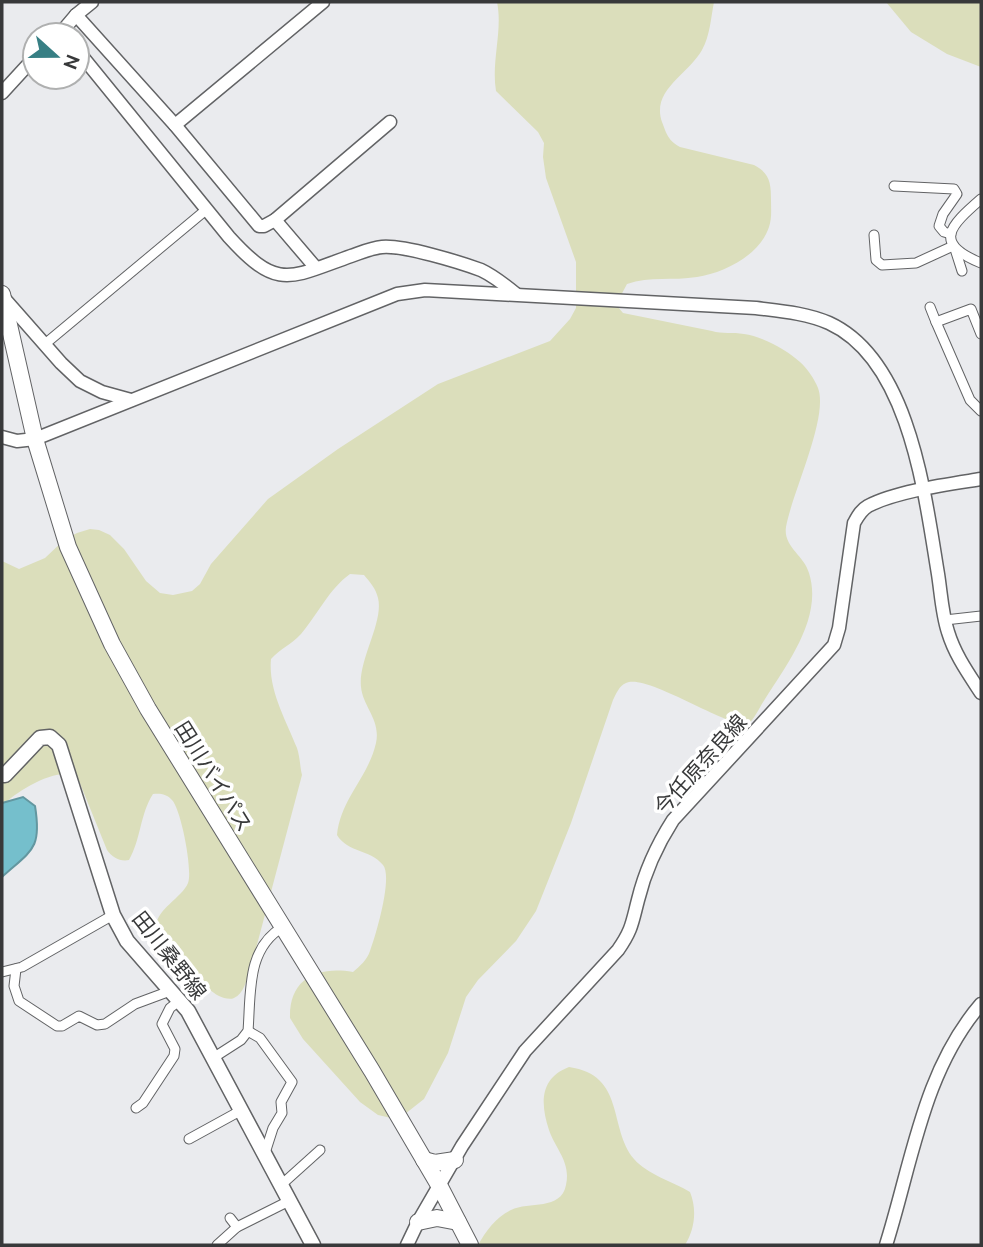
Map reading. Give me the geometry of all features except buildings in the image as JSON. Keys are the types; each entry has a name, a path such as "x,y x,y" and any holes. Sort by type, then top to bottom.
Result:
{"highway":[{"name":"田川バイパス","path":"2,295 35,439 68,547 112,645 148,709 424,1160 470,1245"},
{"path":"424,1160 435,1163 455,1160"},
{"path":"418,1222 437,1218 458,1222"}],"main road":[{"name":"田川桑野線","path":"2,775 40,738 50,737 59,745 113,915 127,941 188,1011 313,1245"}],"street":[{"path":"71,21 92,2"},
{"path":"175,125 323,2"},
{"path":"76,15 175,125 259,226 275,220 390,122"},
{"path":"91,67 247,257 262,268 280,275 298,276 382,247 481,270 503,282 516,295"},
{"path":"2,93 21,72"},
{"path":"894,186 954,188 957,194 939,226 944,232 951,234"},
{"path":"962,271 951,234 957,219 981,199"},
{"path":"45,344 207,209"},
{"path":"275,220 316,268"},
{"path":"874,235 876,260 882,265 916,264 954,248"},
{"path":"954,248 964,256 981,263"},
{"path":"2,437 18,441 35,439 397,293 425,290 756,308 796,313 829,323 852,338 867,352 892,387 924,489 947,631 960,663 981,693"},
{"path":"2,295 80,382 102,392 131,400"},
{"path":"930,307 970,400 981,411"},
{"path":"936,322 971,309 981,334"},
{"name":"今任原奈良線","path":"407,1245 455,1160 525,1051 629,935 658,842 673,820 834,645 839,628 854,523 860,513 868,506 924,489 981,479"},
{"path":"946,620 981,616"},
{"path":"2,972 16,968 113,915"},
{"path":"213,1058 241,1040 248,1031 254,963 271,933 283,927"},
{"path":"16,968 15,986 19,1001 57,1026 79,1016 97,1025 105,1024 135,1004 175,996"},
{"path":"136,1108 144,1103 174,1056 175,1049 162,1024 175,996"},
{"path":"887,1242 910,1152 942,1066 959,1034 981,1004"},
{"path":"248,1031 260,1038 292,1082 281,1102 282,1113 264,1156"},
{"path":"189,1139 201,1137 240,1111"},
{"path":"280,1186 320,1150"},
{"path":"217,1245 237,1227 289,1201"},
{"path":"230,1218 237,1227"}],"green space":[{"path":"497,2 714,2 705,45 666,92 660,111 662,122 668,137 680,147 754,165 763,172 771,189 769,227 758,246 729,267 697,277 644,280 627,284 618,307 623,313 716,332 751,335 774,344 795,357 813,378 820,401 818,417 786,527 791,546 809,573 811,606 807,623 793,655 755,717 747,725 719,716 649,685 626,683 620,688 613,700 571,823 536,911 516,941 478,980 466,997 448,1053 424,1099 405,1114 391,1118 378,1115 360,1102 303,1039 290,1018 291,1004 300,984 317,973 353,972 363,963 370,951 382,907 386,881 383,865 372,856 347,845 337,835 344,810 367,767 376,743 376,727 361,687 363,665 379,608 372,586 364,575 350,574 330,594 301,634 271,659 272,682 297,748 302,775 250,971 240,993 229,999 213,992 194,976 165,945 156,930 159,917 185,889 189,876 188,854 182,827 170,798 163,794 153,794 129,860 116,858 107,850 77,776 58,775 37,782 2,806 2,561 19,569 45,558 64,540 77,533 90,529 99,530 110,535 124,549 146,581 160,593 173,595 192,591 200,584 211,564 268,499 338,449 438,384 550,341 570,319 576,308 576,262 546,178 544,143 538,132 496,91 499,24"},
{"path":"886,2 981,2 981,67 947,54 911,32"},
{"path":"569,1067 587,1072 600,1080 608,1091 621,1133 634,1159 653,1174 690,1192 694,1219 685,1245 478,1245 501,1216 518,1207 551,1202 563,1193 566,1170 549,1130 544,1101 552,1078"}],"water":[{"path":"23,797 35,806 36,840 27,854 2,877 2,803"}]}
